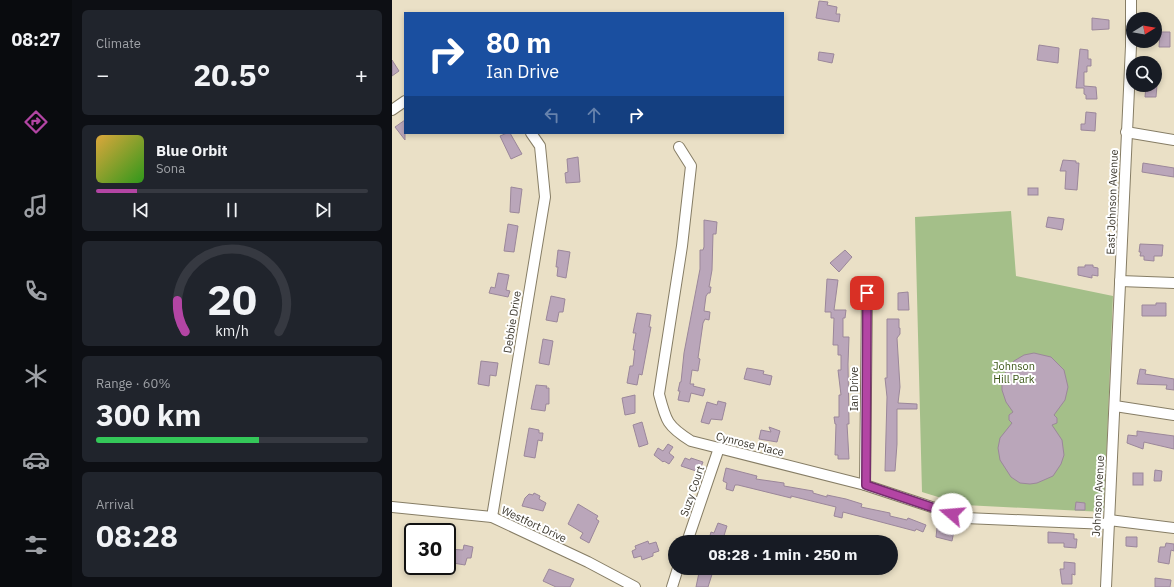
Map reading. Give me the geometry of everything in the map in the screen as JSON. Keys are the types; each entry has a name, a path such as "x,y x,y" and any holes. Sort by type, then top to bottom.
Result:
{"street":[{"name":"East Johnson Avenue","path":"1115,406 1131,46 1131,0"},
{"path":"392,110 404,102"},
{"path":"1126,132 1174,140"},
{"name":"Debbie Drive","path":"492,517 545,197 540,146 532,134"},
{"name":"Cynrose Place","path":"679,146 691,166 682,246 659,394 664,412 673,429 690,441 866,485 965,518 1109,522 1174,528"},
{"path":"1120,282 1174,283"},
{"name":"Ian Drive","path":"866,485 867,293"},
{"path":"1115,406 1174,414"},
{"name":"Johnson Avenue","path":"1106,587 1115,406"},
{"name":"Suzy Court","path":"689,535 719,448"},
{"name":"Westfort Drive","path":"392,507 492,517 588,562 634,587"},
{"path":"672,587 676,575"}],"green space":[{"name":"Johnson Hill Park","path":"1011,211 1016,276 1113,296 1104,512 964,505 922,492 915,217"}],"building":[{"path":"819,1 828,2 827,5 837,7 836,14 840,14 839,22 816,18"},
{"path":"1092,18 1109,20 1109,29 1092,30"},
{"path":"1162,32 1170,32 1170,47 1162,47"},
{"path":"1039,45 1059,48 1058,63 1037,60"},
{"path":"1080,49 1088,50 1088,59 1091,59 1091,66 1087,66 1087,72 1084,72 1084,86 1096,87 1097,99 1086,99 1084,88 1076,88"},
{"path":"819,52 834,54 832,63 818,60"},
{"path":"392,60 399,71 392,76"},
{"path":"1145,92 1156,92 1156,97 1145,97"},
{"path":"1086,112 1096,113 1095,131 1081,130 1081,124 1085,124"},
{"path":"404,121 405,140 395,127"},
{"path":"511,134 522,154 511,159 500,136"},
{"path":"578,157 580,182 566,183 565,173 568,172 567,159"},
{"path":"1063,160 1076,161 1076,163 1079,163 1077,190 1065,189 1066,171 1060,171"},
{"path":"1143,163 1174,168 1174,177 1142,172"},
{"path":"511,187 522,189 519,213 510,212"},
{"path":"1028,188 1038,188 1038,195 1028,195"},
{"path":"1048,217 1064,219 1062,230 1046,227"},
{"path":"704,220 717,222 716,234 713,234 712,270 709,287 711,287 710,293 706,296 704,311 710,312 709,320 705,319 703,323 698,358 700,359 698,371 692,370 690,384 694,384 693,386 705,389 703,396 691,393 689,402 678,400 680,391 678,391 681,382 684,353 700,269 700,250 703,250 704,247"},
{"path":"508,224 518,226 514,252 504,251"},
{"path":"1140,244 1163,245 1162,256 1154,256 1154,261 1144,260 1144,256 1140,256 1141,252 1139,252"},
{"path":"558,250 570,252 566,278 557,276 558,267 556,267"},
{"path":"845,250 852,257 839,272 830,263"},
{"path":"1085,265 1093,265 1093,267 1098,268 1098,276 1092,275 1092,278 1078,275 1078,267 1085,267"},
{"path":"498,273 509,275 506,290 510,291 508,297 489,293 491,287 495,288"},
{"path":"827,279 838,280 834,310 846,310 845,318 843,318 843,337 849,337 849,424 847,424 849,459 838,459 838,455 835,455 836,424 834,417 839,417 839,395 841,395 838,370 841,370 841,355 838,355 838,345 833,345 834,318 831,318 831,312 825,312"},
{"path":"908,292 909,310 898,310 898,293"},
{"path":"551,296 565,299 563,312 559,312 557,322 546,320"},
{"path":"1156,303 1166,303 1166,316 1142,316 1142,305 1156,305"},
{"path":"637,313 651,315 649,327 651,327 642,375 639,374 637,385 627,383 630,366 633,366 635,350 633,350 636,333 633,333"},
{"path":"887,319 899,319 900,334 897,338 900,387 898,403 917,404 917,409 897,409 895,471 885,471 887,397 885,378 887,378"},
{"path":"543,339 553,341 549,365 539,363"},
{"path":"1034,353 1051,357 1064,370 1068,387 1065,400 1054,415 1057,418 1057,423 1052,425 1062,440 1064,455 1061,464 1053,476 1037,483 1030,484 1020,483 1011,477 1000,460 998,448 1000,438 1012,423 1009,420 1009,415 1013,412 1006,402 1002,390 1002,381 1006,371 1014,361 1024,355"},
{"path":"481,361 498,363 496,376 490,375 489,386 478,384"},
{"path":"747,368 764,371 763,374 772,376 770,385 744,379"},
{"path":"1140,369 1146,370 1145,374 1174,379 1174,390 1166,389 1167,385 1137,384"},
{"path":"536,385 547,386 546,388 549,388 549,404 546,404 545,411 531,409"},
{"path":"635,395 635,413 625,415 622,398"},
{"path":"718,401 726,403 722,420 711,419 709,424 701,422 707,402 717,405"},
{"path":"642,422 648,444 639,447 633,425"},
{"path":"769,427 780,431 777,442 759,439 761,430 771,432"},
{"path":"529,428 539,430 539,433 543,433 542,441 538,440 535,458 524,456"},
{"path":"1137,431 1174,436 1174,449 1144,442 1143,449 1127,443 1128,435 1137,436"},
{"path":"668,444 673,447 669,453 674,457 669,464 664,461 663,462 654,455 658,448 663,451"},
{"path":"685,458 690,460 691,458 703,462 699,472 681,466"},
{"path":"726,468 757,476 756,479 784,483 784,486 813,491 813,493 827,497 827,495 846,499 862,504 861,507 890,513 890,516 907,520 908,518 926,525 923,532 916,529 915,531 843,512 842,518 834,516 836,507 791,496 791,498 738,485 735,485 733,491 726,489 727,483 723,481"},
{"path":"1155,470 1162,471 1161,481 1154,481"},
{"path":"1133,473 1143,473 1143,485 1133,485"},
{"path":"534,493 540,496 539,499 546,503 543,511 522,506 525,498 529,494 533,495"},
{"path":"1076,502 1085,503 1085,510 1075,510"},
{"path":"578,504 598,516 596,519 599,521 589,543 580,538 583,533 568,524"},
{"path":"718,523 727,526 724,535 710,535 711,532 714,533"},
{"path":"937,528 954,531 952,541 936,537"},
{"path":"1048,532 1074,534 1074,539 1077,539 1076,548 1064,547 1064,543 1048,543"},
{"path":"1126,537 1137,537 1137,547 1126,546"},
{"path":"648,541 649,544 656,542 659,551 653,553 653,556 642,560 641,556 634,558 632,551 636,549 635,546"},
{"path":"1166,543 1174,544 1174,551 1171,550 1169,564 1158,562 1160,547 1165,547"},
{"path":"464,545 473,547 471,558 467,558 465,565 456,564 456,550 463,550"},
{"path":"1064,562 1075,563 1075,575 1072,574 1072,584 1062,584 1060,569 1064,569"},
{"path":"549,569 574,579 570,587 556,587 543,581"},
{"path":"699,575 712,575 708,587 696,587"},
{"path":"1155,578 1171,580 1170,587 1155,587"}],"route":[{"path":"867,293 866,485 952,514"}]}
